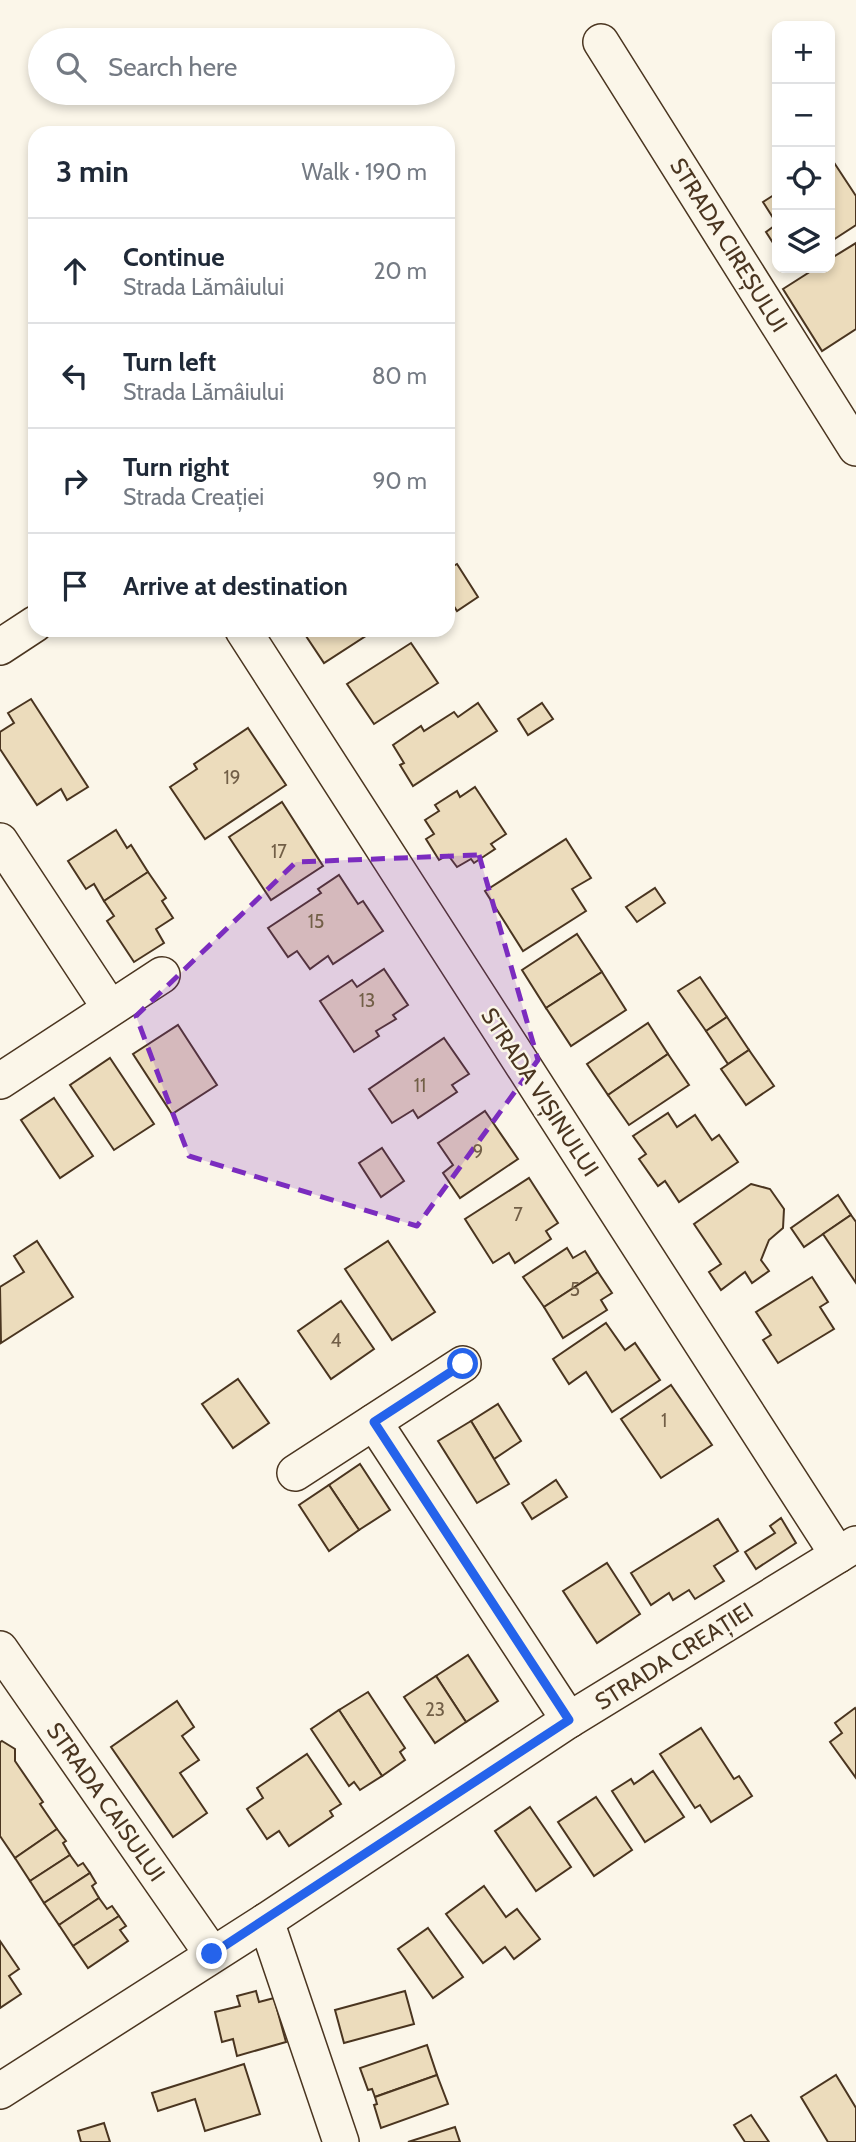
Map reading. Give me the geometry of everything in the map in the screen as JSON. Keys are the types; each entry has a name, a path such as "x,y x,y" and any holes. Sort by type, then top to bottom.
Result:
{"street":[{"name":"STRADA CIREȘULUI","path":"601,42 856,449"},
{"path":"0,647 28,629"},
{"name":"STRADA VIȘINULUI","path":"248,637 847,1549"},
{"path":"0,841 110,1008"},
{"path":"0,1081 162,975"},
{"path":"295,1473 463,1364"},
{"path":"374,1422 569,1720"},
{"name":"STRADA CREAȚIEI","path":"0,2091 266,1921 569,1720 847,1549"},
{"name":"STRADA CAISULUI","path":"0,1649 212,1954"},
{"path":"266,1921 341,2142"}],"highlighted area":[{"path":"479,855 538,1060 417,1226 189,1156 136,1016 296,862"}],"building":[{"path":"835,164 856,196 856,225 835,239"},
{"path":"772,196 772,216 763,202"},
{"path":"772,228 772,241 766,232"},
{"path":"856,243 856,329 822,351 783,289 808,273 835,273 835,256"},
{"path":"457,564 478,597 457,611 455,608"},
{"path":"307,637 364,637 324,663"},
{"path":"411,643 438,683 374,724 347,684"},
{"path":"31,699 88,787 67,800 61,789 37,805 0,749 0,732 14,723 8,713"},
{"path":"478,703 497,731 413,786 400,765 404,763 393,745 421,726 424,731 454,712 458,717"},
{"path":"542,703 553,719 528,735 518,719"},
{"path":"248,728 286,785 205,839 170,787 197,769 194,764"},
{"path":"475,787 506,834 491,844 495,849 474,863 471,859 457,867 448,855 439,860 426,839 434,834 425,820 439,811 435,805 457,791 460,797"},
{"path":"282,802 323,866 271,900 229,837"},
{"path":"116,830 127,848 131,845 148,872 104,901 94,884 86,889 68,861"},
{"path":"566,839 591,878 572,889 586,911 523,951 485,891"},
{"path":"148,872 166,898 162,901 173,918 156,929 164,943 134,962 107,921 114,916 104,901"},
{"path":"339,875 358,904 363,901 383,931 333,964 328,956 310,969 297,951 288,957 268,928 321,893 318,889"},
{"path":"655,888 665,903 637,922 626,907"},
{"path":"577,934 602,972 546,1008 522,970"},
{"path":"384,969 408,1005 393,1015 396,1019 376,1031 379,1036 354,1052 320,1001 352,980 357,987"},
{"path":"602,972 626,1010 571,1046 546,1008"},
{"path":"700,977 727,1017 706,1031 678,991"},
{"path":"727,1017 749,1050 728,1064 706,1031"},
{"path":"648,1023 668,1054 608,1095 587,1064"},
{"path":"178,1025 217,1085 172,1114 133,1054"},
{"path":"444,1038 469,1074 452,1085 457,1092 418,1118 413,1110 392,1123 369,1089"},
{"path":"749,1050 774,1086 746,1105 721,1069"},
{"path":"668,1054 689,1085 629,1125 608,1095"},
{"path":"110,1058 154,1124 114,1150 70,1085"},
{"path":"54,1098 93,1156 60,1178 21,1120"},
{"path":"485,1111 518,1159 460,1198 443,1173 453,1165 438,1143"},
{"path":"668,1113 677,1127 695,1115 712,1140 719,1135 738,1162 679,1202 665,1181 658,1186 639,1159 646,1154 633,1136"},
{"path":"382,1148 404,1181 381,1197 359,1163"},
{"path":"529,1178 558,1223 546,1231 551,1239 515,1263 509,1253 493,1263 465,1219"},
{"path":"751,1184 770,1189 784,1209 783,1228 769,1240 761,1260 769,1271 752,1283 745,1272 721,1290 709,1272 721,1264 694,1224"},
{"path":"838,1195 851,1215 804,1247 791,1228"},
{"path":"851,1215 856,1222 856,1283 823,1234"},
{"path":"37,1241 73,1297 1,1343 0,1287 24,1272 14,1256"},
{"path":"388,1241 435,1312 392,1340 345,1269"},
{"path":"567,1248 573,1258 585,1251 598,1272 544,1307 523,1277"},
{"path":"598,1272 612,1293 601,1300 607,1310 563,1338 544,1307"},
{"path":"812,1277 828,1302 820,1307 834,1329 778,1363 763,1340 771,1335 756,1312"},
{"path":"341,1301 374,1349 331,1379 298,1331"},
{"path":"606,1323 625,1350 635,1343 660,1380 612,1412 586,1372 569,1384 553,1359"},
{"path":"238,1379 269,1423 233,1448 202,1404"},
{"path":"671,1385 712,1445 661,1478 621,1419"},
{"path":"498,1404 521,1441 494,1459 471,1421"},
{"path":"471,1421 509,1484 477,1503 438,1441"},
{"path":"360,1464 390,1510 359,1530 329,1485"},
{"path":"556,1480 567,1497 532,1519 522,1503"},
{"path":"329,1485 359,1530 329,1551 299,1505"},
{"path":"781,1518 796,1543 756,1569 745,1552 775,1533 770,1526"},
{"path":"718,1519 738,1551 714,1566 724,1581 695,1599 689,1590 673,1600 669,1593 651,1605 631,1573"},
{"path":"607,1563 640,1614 597,1643 563,1591"},
{"path":"468,1655 498,1701 466,1722 436,1676"},
{"path":"436,1676 466,1722 435,1743 404,1697"},
{"path":"368,1692 405,1748 400,1752 405,1760 382,1776 339,1710"},
{"path":"177,1701 194,1727 182,1736 199,1760 180,1773 207,1813 173,1837 111,1747"},
{"path":"855,1708 856,1778 830,1742 842,1733 835,1723"},
{"path":"339,1710 382,1776 360,1790 354,1782 349,1786 311,1729"},
{"path":"701,1728 734,1779 739,1776 752,1796 711,1822 700,1805 695,1808 660,1754"},
{"path":"2,1741 15,1749 15,1761 43,1802 40,1804 57,1829 15,1858 0,1836"},
{"path":"307,1754 341,1804 330,1811 333,1816 289,1846 279,1831 267,1839 247,1809 263,1798 257,1788"},
{"path":"653,1771 684,1817 645,1842 612,1791 631,1779 634,1784"},
{"path":"596,1797 632,1850 594,1876 558,1822"},
{"path":"530,1807 571,1867 536,1891 495,1831"},
{"path":"57,1829 66,1841 63,1843 70,1855 30,1881 15,1858"},
{"path":"70,1855 78,1866 83,1863 90,1873 44,1903 30,1881"},
{"path":"90,1873 96,1883 92,1886 99,1898 59,1925 44,1903"},
{"path":"484,1886 506,1917 517,1909 540,1939 514,1959 505,1947 483,1963 446,1914"},
{"path":"99,1898 107,1909 112,1906 119,1916 73,1946 59,1925"},
{"path":"119,1916 126,1926 120,1930 128,1941 88,1968 73,1946"},
{"path":"428,1928 463,1977 433,1998 398,1949"},
{"path":"0,1941 19,1969 9,1976 21,1994 0,2008"},
{"path":"256,1991 259,2002 274,1998 286,2042 237,2056 233,2039 222,2042 215,2012 240,2006 237,1996"},
{"path":"405,1991 414,2024 344,2043 335,2010"},
{"path":"427,2045 437,2075 375,2097 372,2089 368,2090 360,2068"},
{"path":"244,2064 260,2114 205,2131 195,2099 158,2111 152,2093"},
{"path":"437,2075 448,2104 381,2128 374,2105 377,2104 375,2097"},
{"path":"836,2075 856,2108 856,2142 828,2142 801,2097"},
{"path":"751,2115 769,2142 745,2142 734,2125"},
{"path":"104,2123 110,2142 81,2142 78,2131"},
{"path":"455,2127 460,2142 408,2142"}],"route":[{"path":"212,1954 569,1720 374,1422 463,1364"}]}
